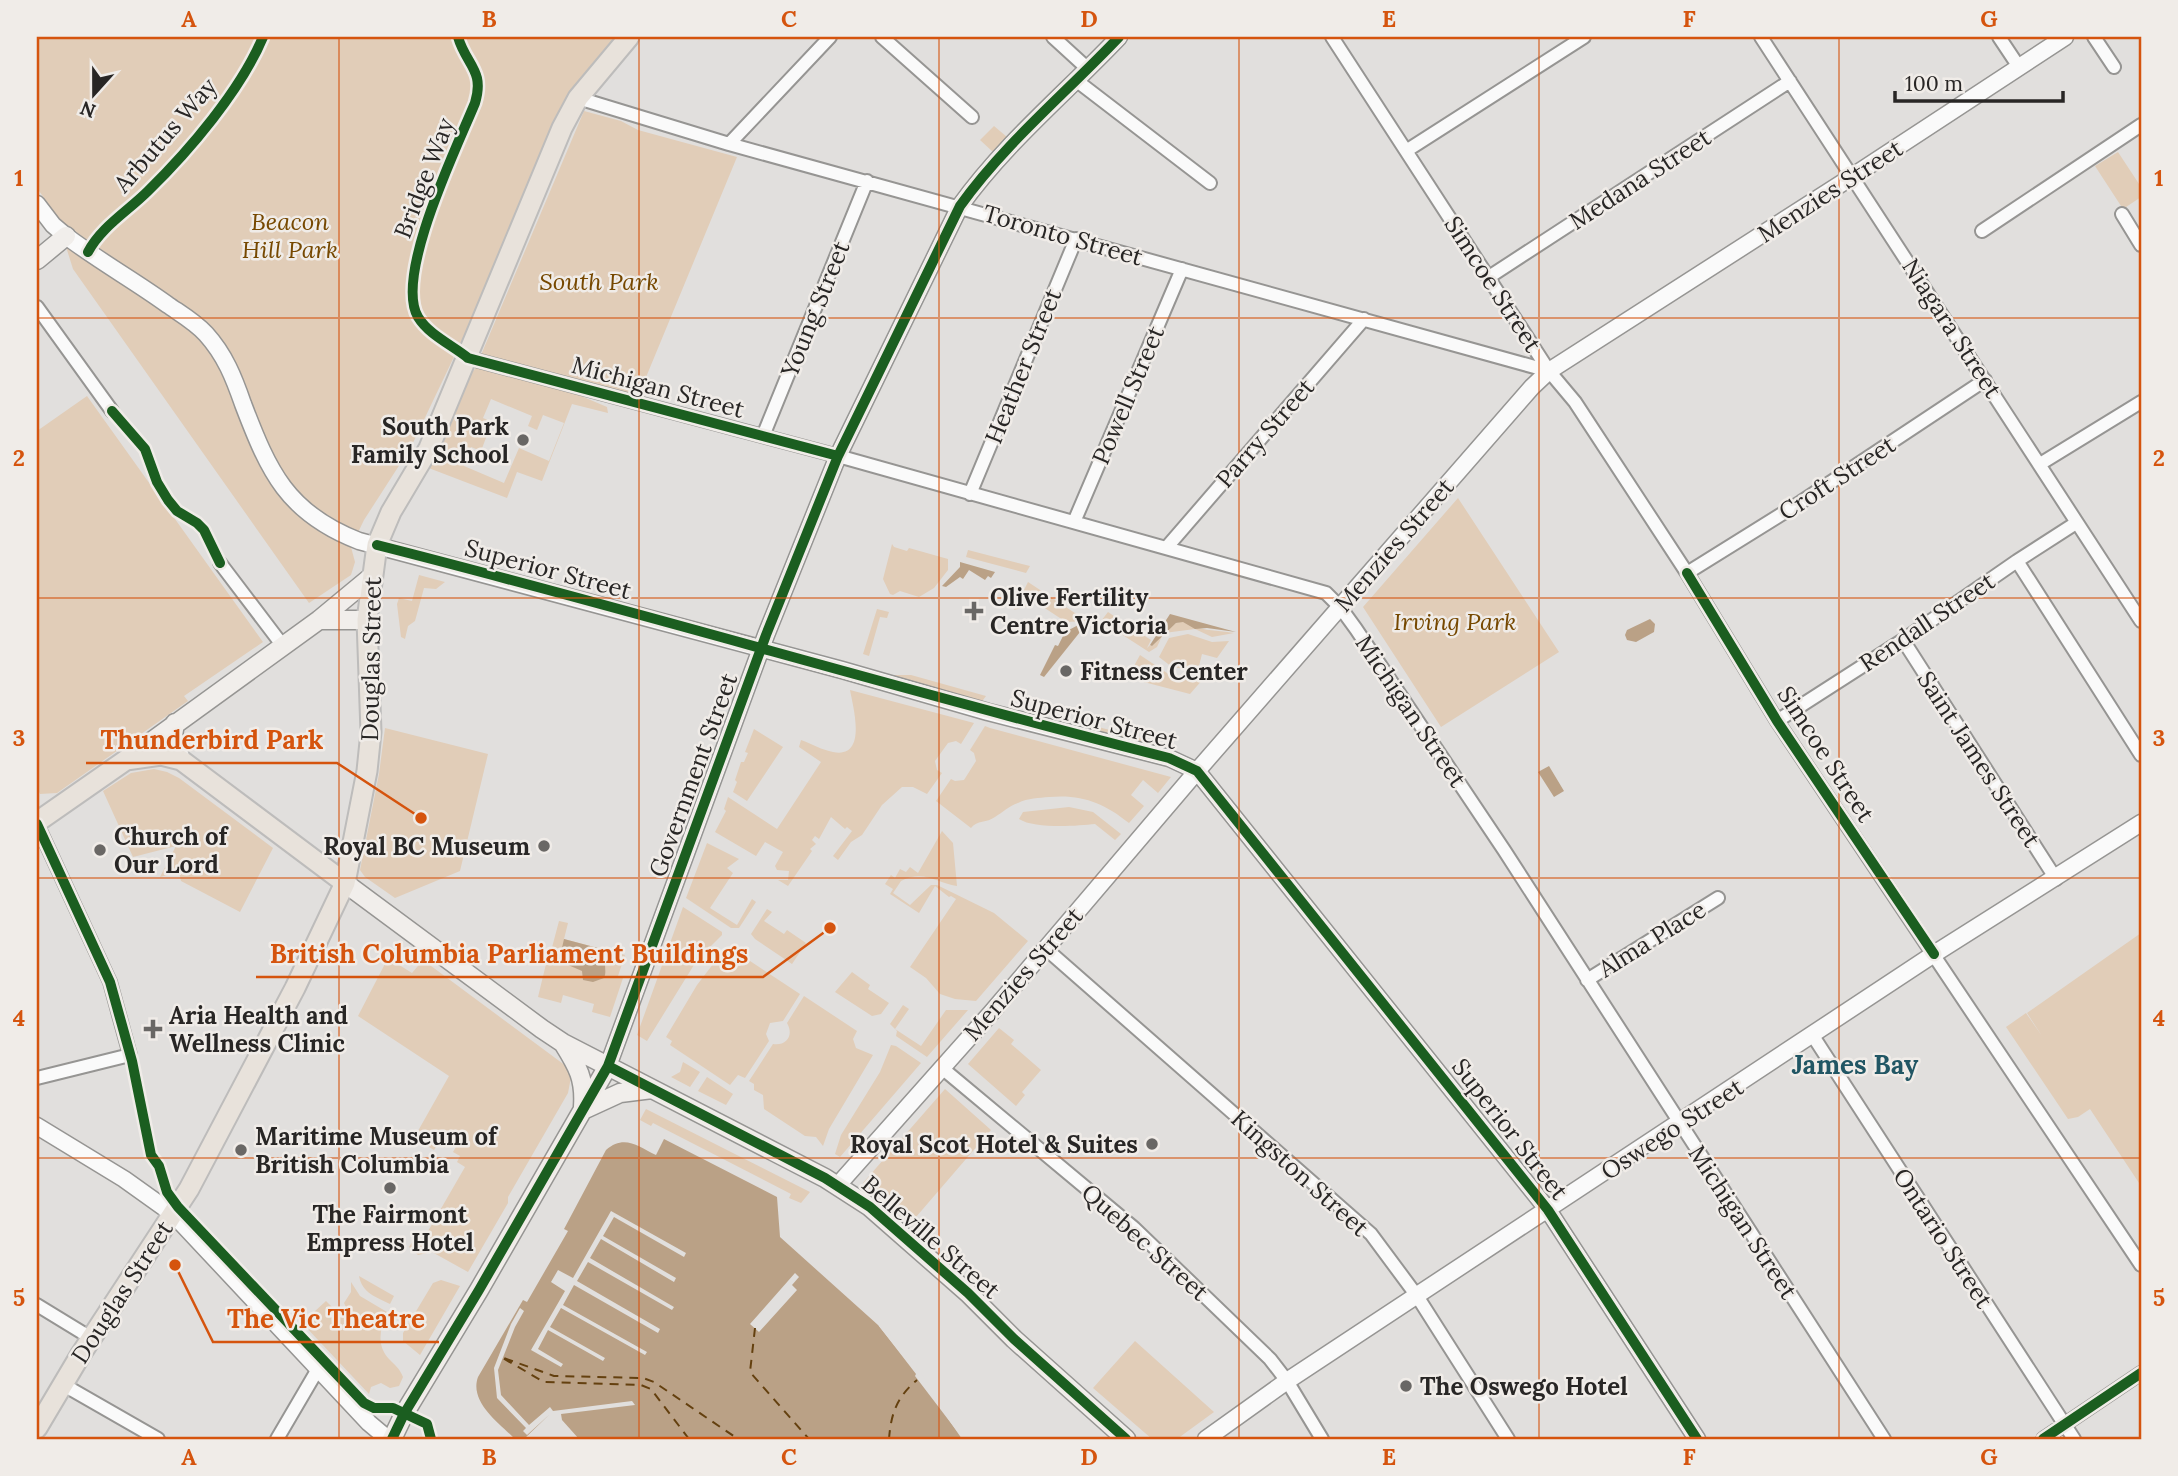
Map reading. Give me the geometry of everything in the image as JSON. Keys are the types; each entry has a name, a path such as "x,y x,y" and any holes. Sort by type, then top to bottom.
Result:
{"main road":[{"name":"Douglas Street","path":"37,1429 62,1384 209,1154 322,935 345,883 369,758 371,732 368,620 377,545 391,512 429,447 562,128 578,98 629,37"},
{"path":"37,260 66,236"},
{"path":"37,823 319,620 371,578"},
{"path":"319,620 368,620"},
{"path":"175,723 173,736 180,760"},
{"path":"126,760 161,755 180,760"},
{"name":"Belleville Street","path":"180,760 563,1043 838,1185 886,1219 1126,1439"},
{"path":"563,1043 582,1077 583,1110 620,1093 652,1089"},
{"name":"Government Street","path":"390,1439 608,1066"}],"street":[{"path":"729,144 830,37"},
{"path":"882,37 972,117"},
{"path":"1053,37 1083,75 1210,183"},
{"name":"Government Street","path":"608,1066 761,649 838,456 960,206 1007,148 1119,37"},
{"name":"Simcoe Street","path":"1332,37 1549,371 1576,402 1687,573 1777,721 2141,1265"},
{"path":"1406,151 1584,37"},
{"name":"Niagara Street","path":"1761,37 2141,621"},
{"path":"1999,37 2019,67"},
{"name":"Menzies Street","path":"838,1185 1532,387 1549,371 2065,37"},
{"path":"2094,37 2114,68"},
{"name":"Medana Street","path":"1489,277 1790,81"},
{"name":"Toronto Street","path":"578,98 729,144 1549,371"},
{"path":"1982,231 2141,125"},
{"name":"Young Street","path":"763,436 867,181"},
{"name":"Superior Street","path":"37,204 53,225 66,236 205,332 230,369 261,450 284,489 326,527 359,541 988,712 1169,758 1197,771 1548,1210 1697,1439"},
{"path":"2122,214 2141,245"},
{"name":"Heather Street","path":"970,494 1076,239"},
{"name":"Powell Street","path":"1074,522 1182,269"},
{"path":"37,307 112,411"},
{"name":"Parry Street","path":"1167,547 1364,319"},
{"name":"Michigan Street","path":"468,358 838,456 1326,593 1340,607 1504,850 1884,1439"},
{"name":"Croft Street","path":"1687,573 1801,502 1985,380"},
{"path":"2040,464 2141,402"},
{"name":"Rendall Street","path":"1777,721 2076,523"},
{"path":"2017,561 2141,755"},
{"path":"220,563 283,646"},
{"name":"Saint James Street","path":"1903,640 2056,878"},
{"path":"37,823 110,982 130,1055 37,1078"},
{"name":"Oswego Street","path":"1206,1439 1287,1381 1934,954 2141,823"},
{"name":"Alma Place","path":"1587,980 1718,898"},
{"name":"Kingston Street","path":"1045,948 1371,1234 1417,1296 1508,1439"},
{"name":"Ontario Street","path":"1813,1035 2074,1439"},
{"name":"Quebec Street","path":"942,1068 1134,1228 1270,1359 1287,1381 1322,1439"},
{"path":"37,1126 124,1179 173,1214 318,1369 390,1439"},
{"path":"37,1305 91,1338"},
{"path":"277,1439 318,1369"},
{"path":"2043,1439 2141,1373"},
{"path":"62,1384 158,1439"}],"green space":[{"name":"Beacon Hill Park","path":"37,37 620,37 539,164 472,319 411,447 364,520 351,547 355,562 351,575 309,603 73,269 56,215 37,188"},
{"name":"South Park","path":"584,111 621,121 638,130 737,157 637,399 481,355"},
{"path":"994,126 1007,137 993,152 980,140"},
{"path":"2118,152 2141,187 2141,197 2123,209 2095,166"},
{"path":"477,367 567,390 607,407 608,413 572,404 542,481 517,472 507,498 426,467 472,372","holes":["491,399 532,416 528,426 537,430 543,415 564,423 549,461 519,448 504,483 464,466 471,447 481,451 492,422 483,418"]},
{"path":"87,396 263,642 184,696 188,701 57,793 40,794 37,788 37,431"},
{"name":"Irving Park","path":"1458,498 1559,652 1441,727 1363,607"},
{"path":"892,544 907,551 909,548 948,559 948,570 934,588 919,597 900,591 890,594 883,579"},
{"path":"968,550 1030,566 1026,573 966,557"},
{"path":"419,575 445,582 436,589 424,588 415,621 408,626 405,639 401,637 397,604 399,598 412,601"},
{"path":"1028,582 1087,621 1066,622 1034,601 1031,605 1014,610"},
{"path":"877,609 889,612 887,618 880,617 869,656 863,654"},
{"path":"1108,612 1120,620 1117,626 1123,629 1126,624 1151,640 1147,648 1163,634 1157,647 1149,652 1101,621"},
{"path":"1183,621 1201,628 1234,633 1212,637 1195,629 1164,633"},
{"path":"1188,634 1212,642 1229,641 1217,658 1202,654 1199,666 1194,665 1193,670 1172,667 1159,657 1169,638"},
{"path":"1140,655 1170,675 1204,678 1190,694 1136,680 1129,675"},
{"path":"891,675 911,675 986,696 980,704"},
{"path":"850,690 974,723 961,744 956,741 948,743 935,761 937,770 942,773 927,794 913,787 902,787 882,805 862,835 851,842 838,860 833,856 852,831 847,827 845,829 831,817 819,839 815,836 812,840 816,844 810,849 812,851 788,886 778,880 788,880 789,871 777,870 775,866 783,852 765,842 756,856 715,832 726,811 724,809 728,797 777,829 821,762 799,747 801,740 833,752 844,752 851,748 856,730"},
{"path":"1087,724 1157,745 1156,747 1086,728"},
{"path":"985,726 1171,777 1158,793 1143,780 1131,795 1144,806 1129,823 1092,801 1061,796 1022,801 971,828 936,801 951,779 964,780 976,761 970,750"},
{"path":"385,728 488,754 460,871 395,898 365,877 360,870"},
{"path":"754,729 783,747 747,801 733,792"},
{"path":"154,769 179,778 273,848 240,912 181,881 179,872 160,877 176,846 133,857 103,791 131,773"},
{"path":"1069,807 1093,812 1121,834 1115,840 1095,824 1045,826 1019,819 1023,812"},
{"path":"942,831 953,843 957,886 917,876 901,881 893,893 910,905 931,885 937,885 994,913 1028,941 976,1001 940,994 926,978 910,967 956,899 935,886 919,913 890,894 893,889 885,884 891,875 895,878 900,869 906,872 910,867 918,873"},
{"path":"707,843 739,859 727,868 733,873 710,908 737,925 752,899 756,902 739,928 731,928 686,898"},
{"path":"683,907 722,932 722,935 697,960 647,1041 637,1035"},
{"path":"767,909 772,912 764,921 784,934 787,930 806,943 792,964 751,934"},
{"path":"559,921 568,923 564,939 625,955 618,976 623,978 610,1017 592,1012 594,1004 563,995 561,1003 538,997 546,964 538,961 540,952 550,955"},
{"path":"2141,933 2141,1186 2090,1109 2078,1117 2068,1119 2006,1027 2026,1013 2042,1036 2027,1013"},
{"path":"720,955 731,966 740,966 747,959 800,994 783,1021 770,1023 766,1034 769,1041 745,1078 738,1075 730,1085 670,1045 672,1041 666,1037 697,985"},
{"path":"388,958 412,973 423,960 566,1066 571,1077 568,1093 468,1272 432,1252 418,1255 409,1247 413,1241 420,1245 465,1167 457,1162 460,1156 453,1152 460,1140 453,1135 445,1148 438,1144 434,1150 414,1138 449,1076 358,1016"},
{"path":"852,972 870,985 868,989 889,1003 881,1014 872,1016 835,992"},
{"path":"804,996 857,1031 853,1039 856,1048 873,1055 829,1129 823,1146 816,1137 805,1136 764,1109 763,1095 754,1090 754,1084 749,1081 773,1044 788,1039 790,1032 787,1023"},
{"path":"903,1005 909,1009 895,1029 890,1024"},
{"path":"946,1010 968,1010 927,1057 896,1036 895,1029 921,1046"},
{"path":"999,1028 1014,1040 1011,1044 1041,1070 1022,1092 1025,1095 1016,1106 968,1064"},
{"path":"891,1045 921,1063 840,1157 835,1154 841,1135 880,1072"},
{"path":"683,1062 700,1072 690,1087 671,1077 680,1072"},
{"path":"707,1077 733,1094 726,1105 698,1091"},
{"path":"945,1089 991,1130 910,1224 863,1183"},
{"path":"646,1109 810,1192 801,1203 789,1198 791,1194 653,1123 651,1126 640,1120"},
{"path":"359,1276 394,1296 390,1304 366,1290"},
{"path":"441,1280 460,1286 420,1355 403,1341 403,1333 433,1283"},
{"path":"351,1282 360,1296 387,1312 381,1330 381,1342 385,1354 403,1377 399,1386 390,1388 381,1383 371,1387 369,1394 302,1323 326,1301 343,1318 349,1313 344,1303 351,1292"},
{"path":"1135,1341 1214,1412 1177,1439 1152,1439 1093,1388"}],"shaded area":[{"path":"960,562 995,572 991,578 988,576 985,580 969,570 963,579 960,577 946,587 942,586 960,567"},
{"path":"1170,614 1236,632 1195,629 1183,622 1176,623 1150,645"},
{"path":"1650,619 1655,624 1654,632 1636,642 1627,640 1627,630"},
{"path":"1088,622 1044,677 1040,675 1055,645 1058,646 1065,632"},
{"path":"1549,766 1564,791 1554,797 1538,772"},
{"path":"564,939 609,951 605,959 604,978 593,982 583,980 582,971 559,961"},
{"path":"664,1139 777,1197 780,1237 878,1325 918,1375 962,1439 515,1439 494,1419 478,1395 478,1377 523,1300 527,1302 568,1231 564,1229 606,1150 625,1142 656,1155"}],"pier":[{"path":"611,1211 686,1253 684,1257 614,1217 603,1236 676,1278 674,1282 601,1239 590,1258 674,1307 672,1310 588,1262 577,1281 660,1329 658,1333 574,1285 563,1305 647,1352 645,1355 561,1308 550,1327 605,1358 603,1361 548,1330 538,1349 563,1364 561,1367 531,1350 565,1291 551,1282 558,1270 573,1278"},
{"path":"795,1273 799,1277 792,1285 797,1290 759,1332 750,1324"},
{"path":"520,1308 524,1311 498,1370 501,1395 529,1425 550,1407 553,1411 632,1401 635,1405 561,1414 562,1420 579,1439 524,1439 550,1414 527,1435 523,1431 526,1428 497,1398 494,1368"},
{"path":"882,1324 921,1373 965,1439 915,1376 879,1326"}],"ferry route":[{"path":"755,1328 750,1372 809,1439"},
{"path":"689,1439 651,1389 641,1385 544,1382 501,1357 554,1376 643,1378 654,1382 738,1439"},
{"path":"889,1439 896,1406 917,1380"}],"cycle path":[{"name":"Arbutus Way","path":"88,252 107,227 148,191 197,139 242,78 263,37"},
{"name":"Bridge Way","path":"458,37 476,75 477,92 475,103 431,211 414,272 413,298 418,317 423,323 468,358 838,456"},
{"path":"392,1439 404,1414 608,1066 766,635 838,456 960,206 996,161 1119,37"},
{"path":"112,411 145,449 157,482 168,500 177,511 204,530 220,563"},
{"path":"377,545 1169,758 1197,771 1548,1210 1697,1439"},
{"path":"1687,573 1777,721 1934,954"},
{"path":"37,824 110,982 132,1061 151,1155 159,1166 167,1192 178,1207 364,1403 374,1408 393,1408 427,1424 431,1439"},
{"path":"608,1066 825,1178 870,1207 1126,1439"},
{"path":"2043,1439 2141,1373"}],"place":[{"name":"South Park Family School","path":"523,440"},
{"name":"Olive Fertility Centre Victoria","path":"974,611"},
{"name":"Fitness Center","path":"1066,671"},
{"name":"Thunderbird Park","path":"421,818"},
{"name":"Royal BC Museum","path":"544,846"},
{"name":"Church of Our Lord","path":"100,850"},
{"name":"British Columbia Parliament Buildings","path":"830,928"},
{"name":"Aria Health and Wellness Clinic","path":"153,1029"},
{"name":"Royal Scot Hotel & Suites","path":"1152,1144"},
{"name":"Maritime Museum of British Columbia","path":"241,1150"},
{"name":"The Fairmont Empress Hotel","path":"390,1188"},
{"name":"The Vic Theatre","path":"175,1265"},
{"name":"The Oswego Hotel","path":"1406,1386"}],"district":[{"name":"James Bay","path":"1855,1064"}]}
